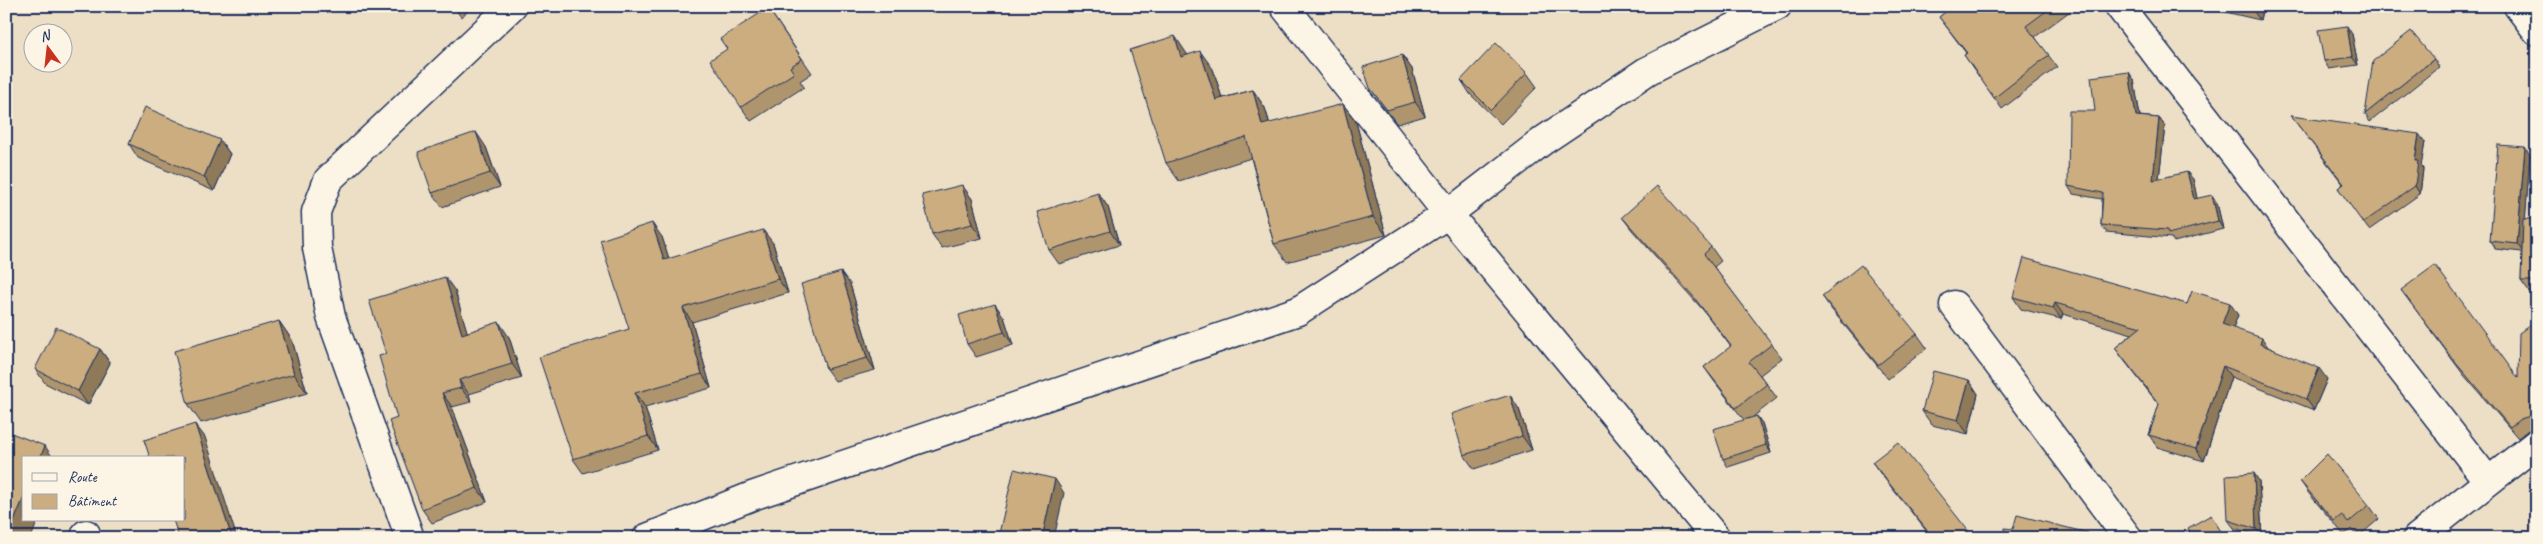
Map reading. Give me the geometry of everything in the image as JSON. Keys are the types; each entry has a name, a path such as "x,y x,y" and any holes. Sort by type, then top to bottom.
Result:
{"street":[{"path":"410,538 331,317 317,248 316,212 328,180 512,6"},
{"path":"1284,6 1448,214 1716,538"},
{"path":"647,538 752,496 1298,311 1448,214 1544,140 1647,71 1777,6"},
{"path":"2119,6 2488,481"},
{"path":"2518,6 2537,31"},
{"path":"1954,306 2128,538"},
{"path":"2417,538 2537,443"}],"building":[{"path":"1953,6 2053,6 2026,26 2049,55 1994,98 1964,55 1967,53 1939,17"},
{"path":"2240,6 2253,6 2252,9"},
{"path":"768,8 802,59 790,67 794,73 741,107 710,60 727,49 720,39"},
{"path":"2347,26 2352,57 2324,61 2318,30"},
{"path":"2411,31 2434,59 2365,114 2373,61"},
{"path":"1175,36 1181,57 1200,51 1216,100 1253,90 1262,125 1343,104 1373,217 1274,244 1246,137 1166,163 1130,50"},
{"path":"1496,43 1527,73 1491,110 1461,80"},
{"path":"1402,55 1415,102 1387,110 1370,88 1363,67"},
{"path":"2129,72 2136,116 2159,118 2153,180 2187,172 2194,199 2212,195 2218,221 2168,234 2167,230 2101,225 2103,193 2068,186 2069,111 2095,111 2091,77"},
{"path":"145,107 220,140 204,177 129,144"},
{"path":"2291,116 2419,134 2415,161 2418,161 2415,186 2363,223 2338,188 2344,184"},
{"path":"476,132 490,173 432,193 418,152"},
{"path":"2498,145 2525,147 2517,244 2490,241"},
{"path":"962,185 972,224 932,234 922,195"},
{"path":"1657,186 1711,247 1704,254 1772,344 1749,362 1767,384 1736,408 1704,367 1731,346 1693,296 1622,217"},
{"path":"1098,193 1110,231 1049,250 1037,212"},
{"path":"2523,219 2537,219 2537,414 2520,419 2510,427 2455,362 2401,290 2435,265 2518,378 2519,333 2533,323 2535,281 2521,281"},
{"path":"652,223 664,260 763,230 778,279 683,308 702,374 635,393 648,436 573,459 539,357 629,329 600,240"},
{"path":"2024,258 2187,304 2192,291 2230,303 2222,324 2262,338 2260,344 2319,368 2306,399 2223,366 2196,449 2149,435 2159,404 2115,348 2141,327 2055,303 2053,308 2013,297"},
{"path":"1861,265 1917,334 1878,365 1822,296"},
{"path":"841,272 867,358 826,369 801,284"},
{"path":"445,277 462,334 499,322 512,364 459,380 461,388 442,393 477,488 422,509 389,421 397,418 379,356 386,354 369,300"},
{"path":"995,304 1004,332 967,344 959,315"},
{"path":"279,321 294,374 188,404 174,351"},
{"path":"56,327 100,349 78,391 35,369"},
{"path":"1933,371 1969,380 1958,420 1922,411"},
{"path":"1510,395 1522,436 1464,455 1451,414"},
{"path":"1757,416 1766,445 1723,459 1713,429"},
{"path":"195,424 232,538 179,538 174,522 185,522 185,456 149,456 144,440"},
{"path":"6,431 45,446 41,456 22,456 22,502 7,538"},
{"path":"1898,442 1974,538 1933,538 1872,462"},
{"path":"2327,454 2369,505 2348,523 2342,515 2334,521 2300,481"},
{"path":"1014,469 1055,479 1042,538 998,538"},
{"path":"2254,473 2256,529 2228,520 2226,475"},
{"path":"2017,515 2088,533 2088,538 2004,538 2005,528 2013,529"},
{"path":"2211,515 2225,538 2193,538 2188,528"}]}
